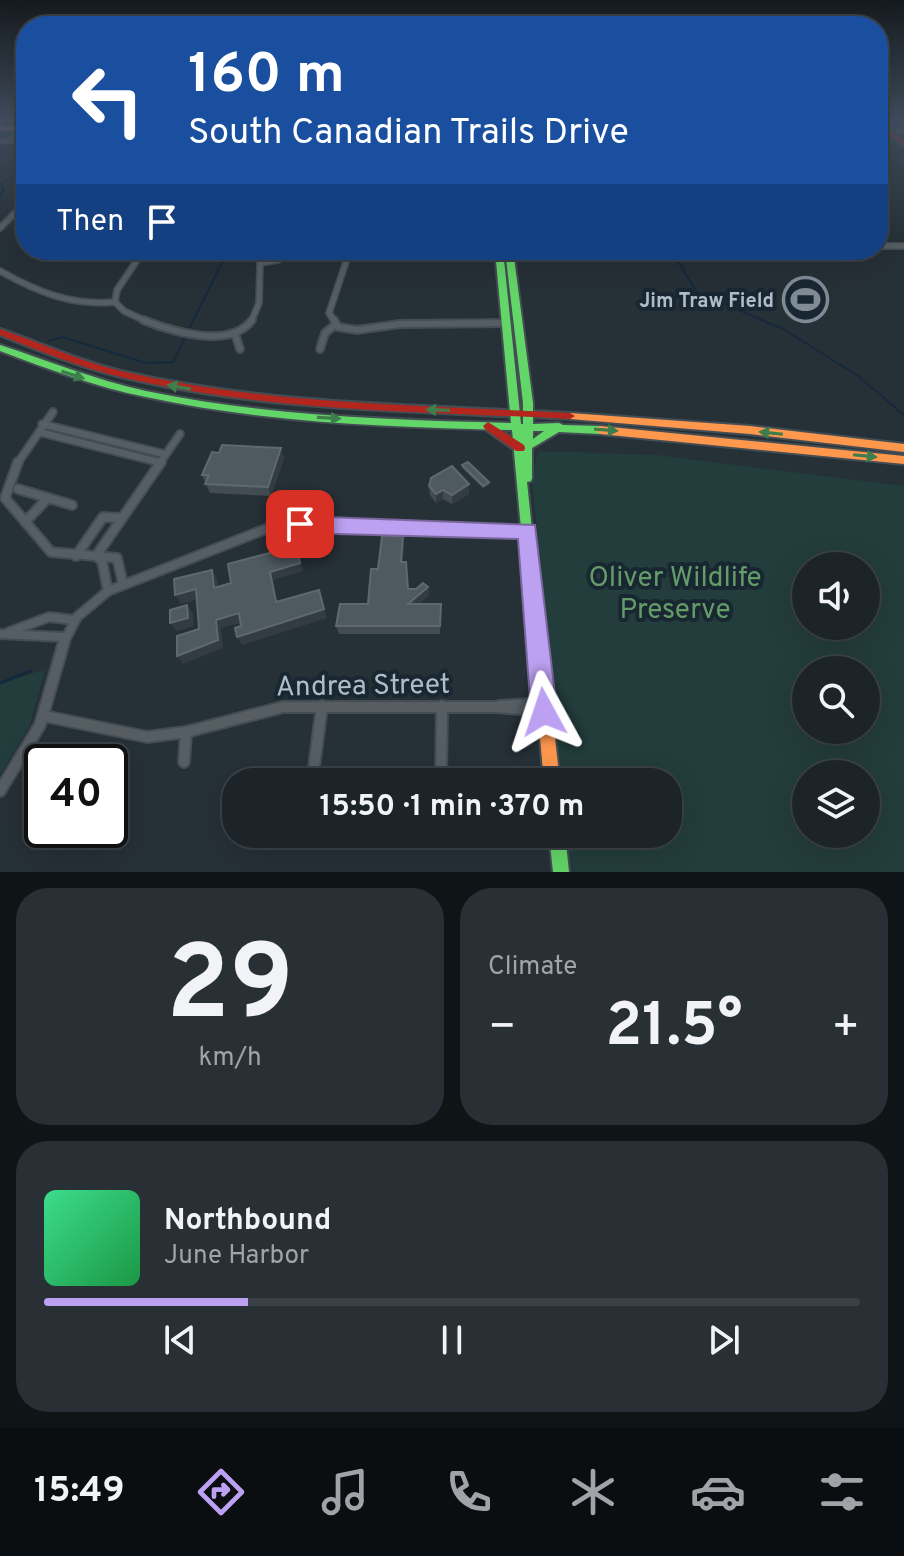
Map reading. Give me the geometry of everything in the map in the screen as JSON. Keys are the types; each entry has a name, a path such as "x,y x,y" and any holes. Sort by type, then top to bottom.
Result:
{"main road":[{"path":"505,260 528,414 523,426"},
{"path":"512,323 516,413 523,426 525,508 551,768"},
{"path":"0,332 39,350 136,379 242,398 329,406 516,413 700,425 904,448"},
{"path":"0,348 74,376 201,405 290,416 559,427 730,440 904,460"},
{"path":"485,425 525,447"},
{"path":"525,447 559,427"},
{"path":"558,848 561,872"}],"street":[{"path":"0,228 16,212"},
{"path":"115,302 117,290 137,260"},
{"path":"0,271 46,296 83,305 115,302 134,319 196,333 235,334 249,326 261,299 260,263 263,260"},
{"path":"260,263 278,260"},
{"path":"335,325 329,313 347,260"},
{"path":"320,349 325,333 335,325 362,330 400,324 512,323"},
{"path":"235,334 240,349"},
{"path":"53,412 5,485 3,493 51,552 76,556 108,555 120,561 123,584"},
{"path":"41,428 164,454"},
{"path":"41,428 158,462"},
{"path":"96,556 180,434"},
{"path":"8,502 21,490 72,505"},
{"path":"25,522 48,498"},
{"path":"76,556 103,517 121,518"},
{"path":"0,791 18,768 44,716 63,637 74,620 108,591 234,539 282,525 528,531"},
{"path":"96,556 102,561 108,591"},
{"path":"5,633 49,617 74,620"},
{"path":"5,633 63,637"},
{"path":"314,768 322,706"},
{"name":"Andrea Street","path":"44,716 130,735 186,732 263,710 322,706 544,707"},
{"path":"441,768 442,706"},
{"path":"184,762 186,732"}],"green space":[{"name":"Oliver Wildlife Preserve","path":"538,451 657,455 904,486 904,872 570,872 567,848 682,848 682,768 560,768 532,479"},
{"path":"45,670 29,727 0,775 0,682"}],"building":[{"path":"222,445 281,448 268,487 205,484 209,475 202,475 212,452 219,453"},
{"path":"468,462 489,482 483,486 462,465"},
{"path":"452,466 469,484 452,495 443,490 436,494 429,486 431,478"},
{"path":"382,536 403,536 401,562 406,562 408,589 416,589 423,583 428,587 408,604 441,604 440,626 336,626 340,604 368,604 371,569 378,569"},
{"path":"296,546 300,563 270,572 276,602 319,590 324,609 237,637 235,628 241,626 239,613 216,620 218,640 177,656 177,636 199,629 196,589 175,595 174,579 212,570 214,588 231,583 228,564"},
{"path":"187,605 188,618 170,623 170,610"}],"waterway":[{"path":"0,196 4,190 1,184 16,175"},
{"path":"49,341 62,337 146,363 173,362 223,260"},
{"path":"677,260 697,292 785,330 858,376 904,415"},
{"path":"0,683 31,671"}],"traffic: fast":[{"path":"500,260 535,616"},
{"path":"510,260 528,403 527,478"},
{"path":"0,348 126,390 257,413 372,422 600,430"},
{"path":"530,445 559,427"},
{"path":"558,848 561,872"}],"traffic: slow":[{"path":"570,416 750,430 904,448"},
{"path":"600,430 904,460"},
{"path":"535,616 551,768"}],"traffic: jam":[{"path":"0,332 105,370 232,394 344,405 570,416"},
{"path":"488,426 520,448"}],"place":[{"name":"Jim Traw Field","path":"805,300"}],"route":[{"path":"300,524 410,530 528,531 544,712"}]}
